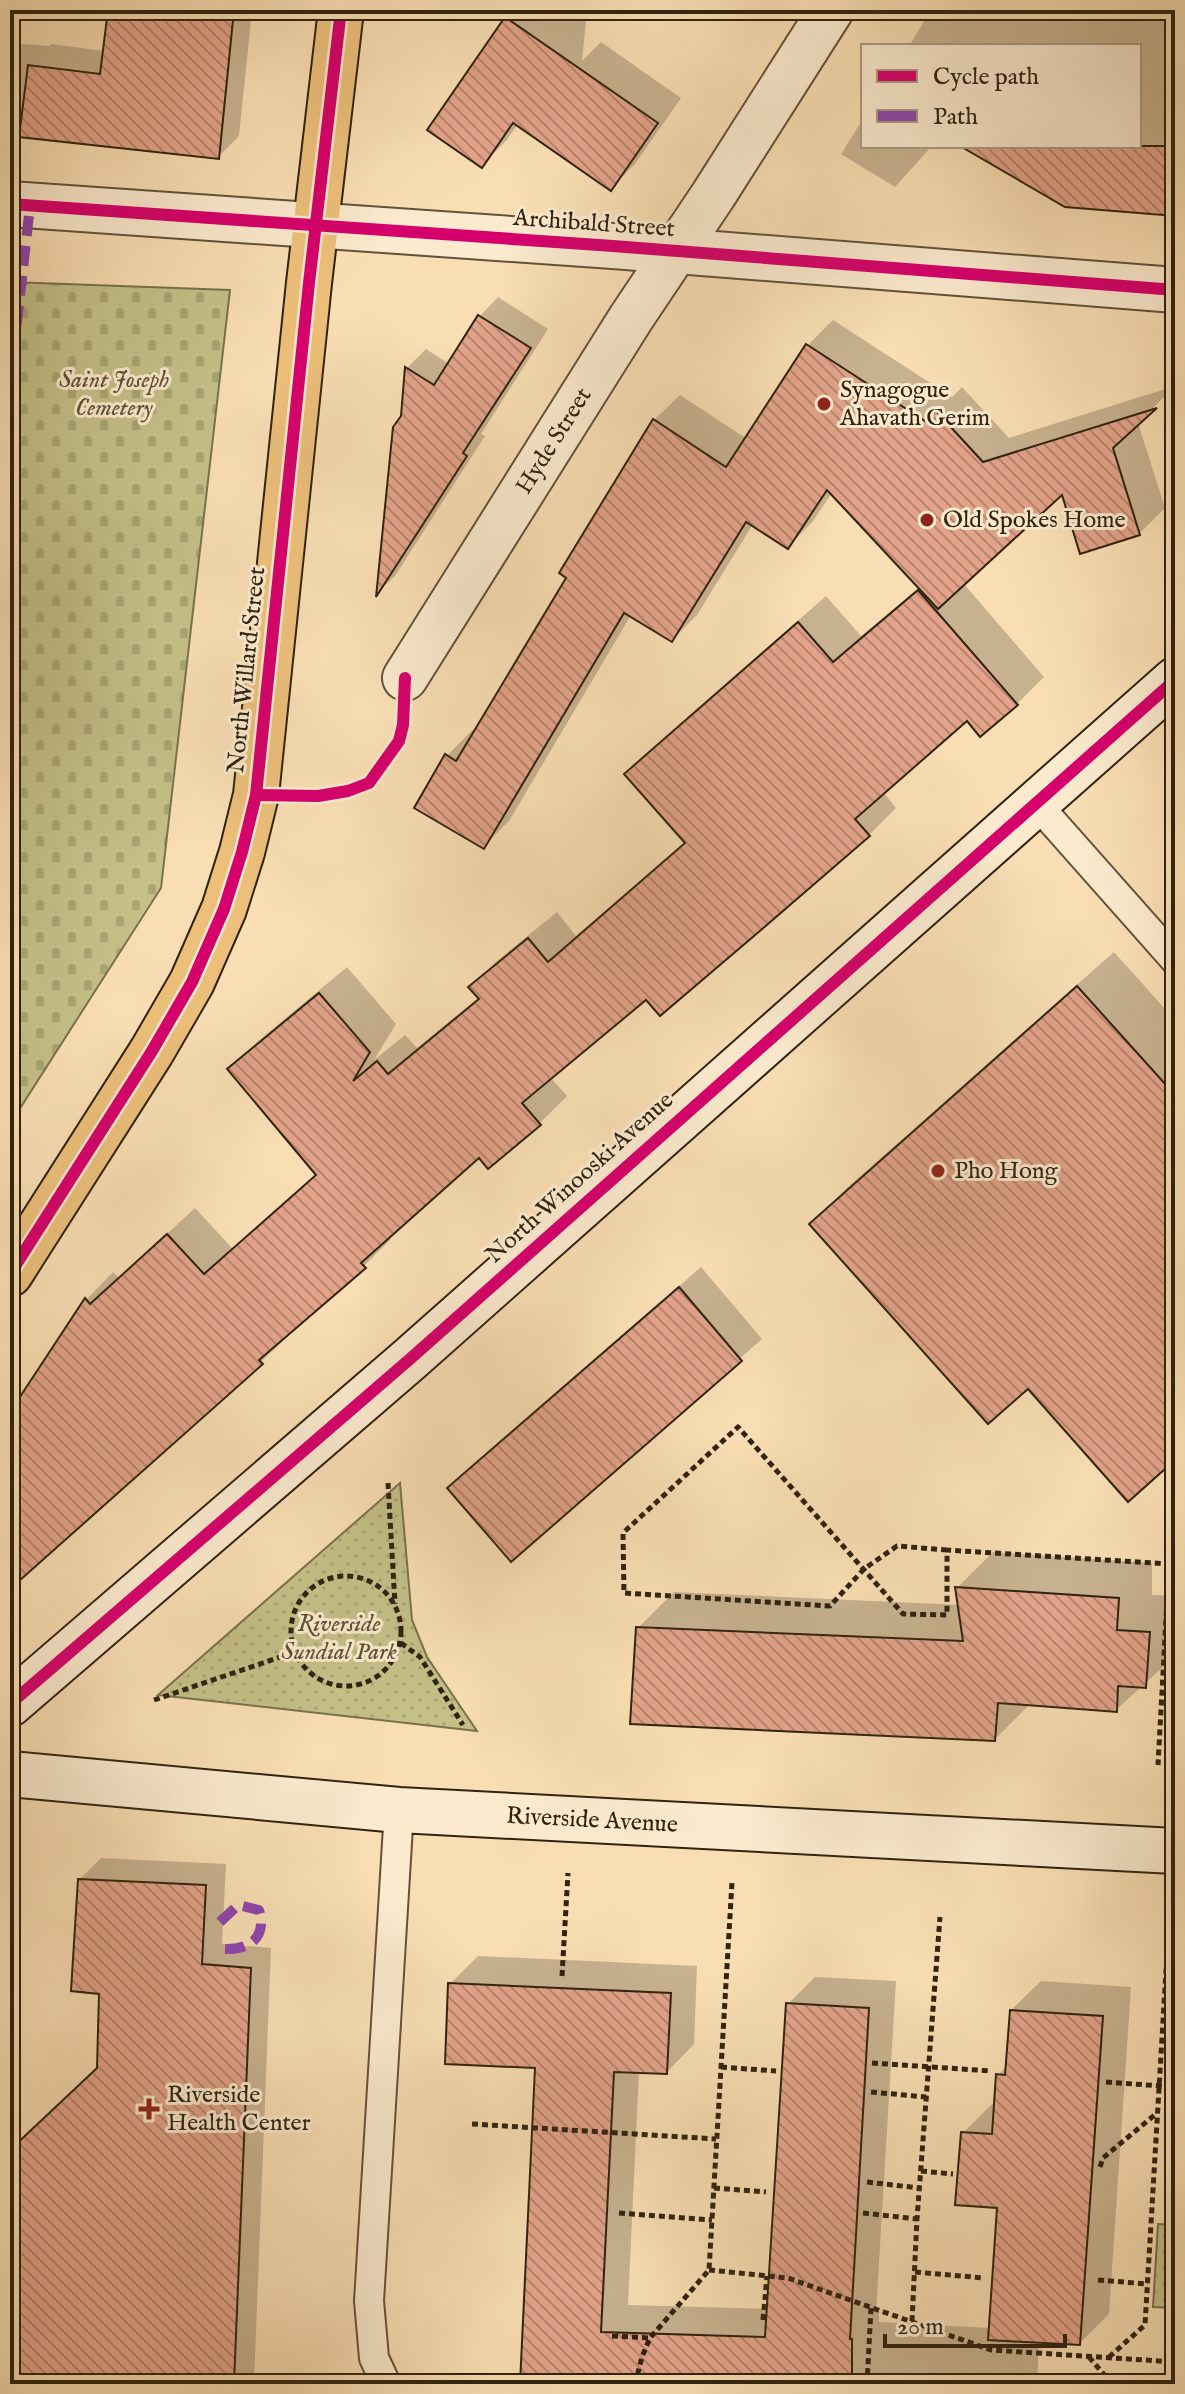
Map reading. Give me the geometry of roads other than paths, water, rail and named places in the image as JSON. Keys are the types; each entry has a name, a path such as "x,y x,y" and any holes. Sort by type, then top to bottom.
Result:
{"main road":[{"name":"North Willard Street","path":"10,1274 152,1051 192,982 224,909 242,852 256,795 341,10"}],"street":[{"name":"Hyde Street","path":"405,678 631,318 831,10"},
{"name":"Archibald Street","path":"10,204 1175,290"},
{"name":"North Winooski Avenue","path":"10,1704 410,1359 1175,680"},
{"name":"Riverside Avenue","path":"10,1774 399,1810 1174,1850"}],"lane":[{"path":"1035,802 1170,943"},
{"path":"386,2384 374,2358 369,2301 399,1810"}],"place":[{"name":"Synagogue Ahavath Gerim","path":"824,404"},
{"name":"Old Spokes Home","path":"927,520"},
{"name":"Pho Hong","path":"938,1171"},
{"name":"Riverside Health Center","path":"149,2109"}],"park label":[{"name":"Saint Joseph Cemetery","path":"114,394"},
{"name":"Riverside Sundial Park","path":"339,1638"}]}
